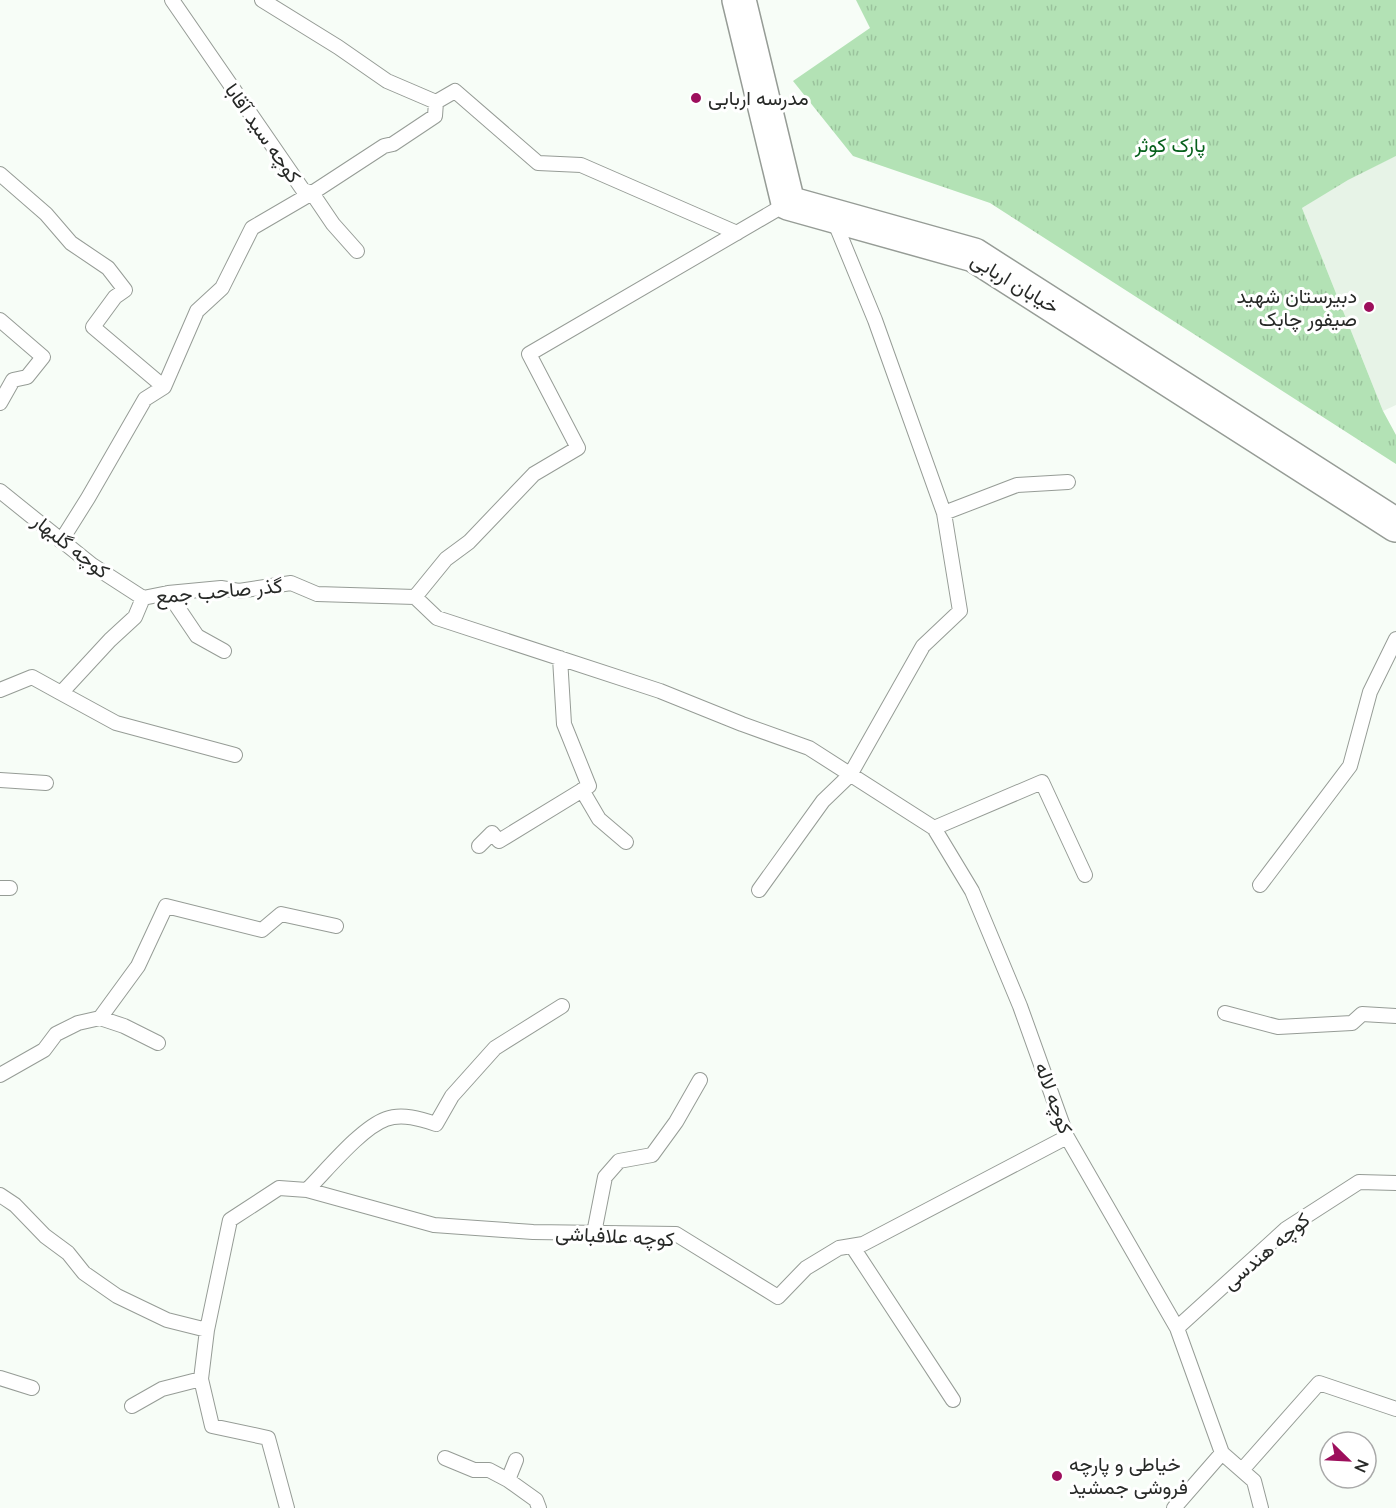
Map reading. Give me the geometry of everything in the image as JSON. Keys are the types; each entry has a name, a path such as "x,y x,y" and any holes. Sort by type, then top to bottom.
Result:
{"street":[{"path":"739,0 788,203"},
{"name":"خیابان اربابی","path":"788,203 974,255 1396,525"}],"lane":[{"name":"کوچه سید آقابا","path":"172,0 303,190 312,193"},
{"path":"262,0 338,47 387,81 436,102"},
{"path":"436,102 455,92 538,163 581,165 737,233"},
{"path":"357,251 333,224 312,193 435,116 436,102"},
{"path":"0,174 46,214 71,243 108,268 125,290 115,297 93,327 164,387"},
{"name":"کوچه سید آقابا","path":"61,541 145,399 164,387 197,311 222,288 252,228 312,193"},
{"path":"415,597 446,559 469,542 534,474 578,448 529,354 788,203"},
{"path":"759,890 823,801 850,775 923,646 960,611 944,513 875,320 832,216"},
{"path":"0,320 43,357 27,377 13,380 0,403"},
{"path":"944,513 1017,485 1068,482"},
{"name":"کوچه گلبهار","path":"0,491 92,565 143,598"},
{"name":"گذر صاحب جمع","path":"61,693 110,640 135,617 143,598 168,593 221,588 239,591 291,584 317,594 415,597"},
{"path":"168,593 197,636 224,651"},
{"name":"کوچه لاله","path":"415,597 437,618 660,691 809,748 934,828 976,902 1020,1006 1067,1137 1177,1328 1222,1453"},
{"path":"1260,885 1350,766 1370,692 1396,639"},
{"path":"479,846 492,833 499,841 589,786 564,723 560,658"},
{"path":"0,690 32,677 116,723 235,755"},
{"path":"0,780 46,783"},
{"path":"934,828 1042,782 1085,874"},
{"path":"582,790 600,819 626,842"},
{"path":"100,1018 138,966 166,906 262,930 281,914 336,926"},
{"path":"307,1190 369,1128 387,1118 409,1116 436,1124 452,1096 495,1048 562,1006"},
{"path":"1225,1013 1278,1027 1352,1023 1362,1014 1396,1016"},
{"path":"0,1075 44,1050 56,1034 78,1023 100,1018 124,1026 158,1043"},
{"path":"594,1233 605,1177 619,1161 652,1155 676,1122 700,1080"},
{"name":"کوچه علافباشی","path":"201,1379 207,1330 230,1220 279,1188 307,1190 434,1225 533,1232 676,1234 778,1297 806,1268 839,1248 863,1244 1067,1137"},
{"name":"کوچه هندسی","path":"1177,1328 1286,1229 1359,1182 1396,1183"},
{"path":"0,1195 15,1205 45,1236 68,1253 84,1273 117,1296 167,1320 207,1330"},
{"path":"852,1246 953,1400"},
{"path":"0,1378 32,1388"},
{"path":"132,1406 162,1389 201,1379 212,1426 268,1438 287,1508"},
{"path":"1242,1470 1319,1383 1396,1409"},
{"path":"1174,1508 1222,1453 1254,1480 1261,1508"},
{"path":"445,1458 474,1470 489,1470 536,1500 539,1508"},
{"path":"507,1480 516,1460"}],"shaded area":[{"name":"دبیرستان شهید صیفور چابک","path":"1396,156 1396,405 1383,411 1302,208 1348,179"}],"green space":[{"name":"پارک کوثر","path":"856,0 1396,0 1396,156 1348,180 1302,208 1383,411 1396,435 1396,464 990,203 853,156 793,81 870,28"}],"place":[{"name":"مدرسه اربابی","path":"696,98"},
{"name":"دبیرستان شهید صیفور چابک","path":"1369,307"},
{"name":"خیاطی ‌‌و‌ پارچه فروشی جمشید","path":"1057,1476"}]}
